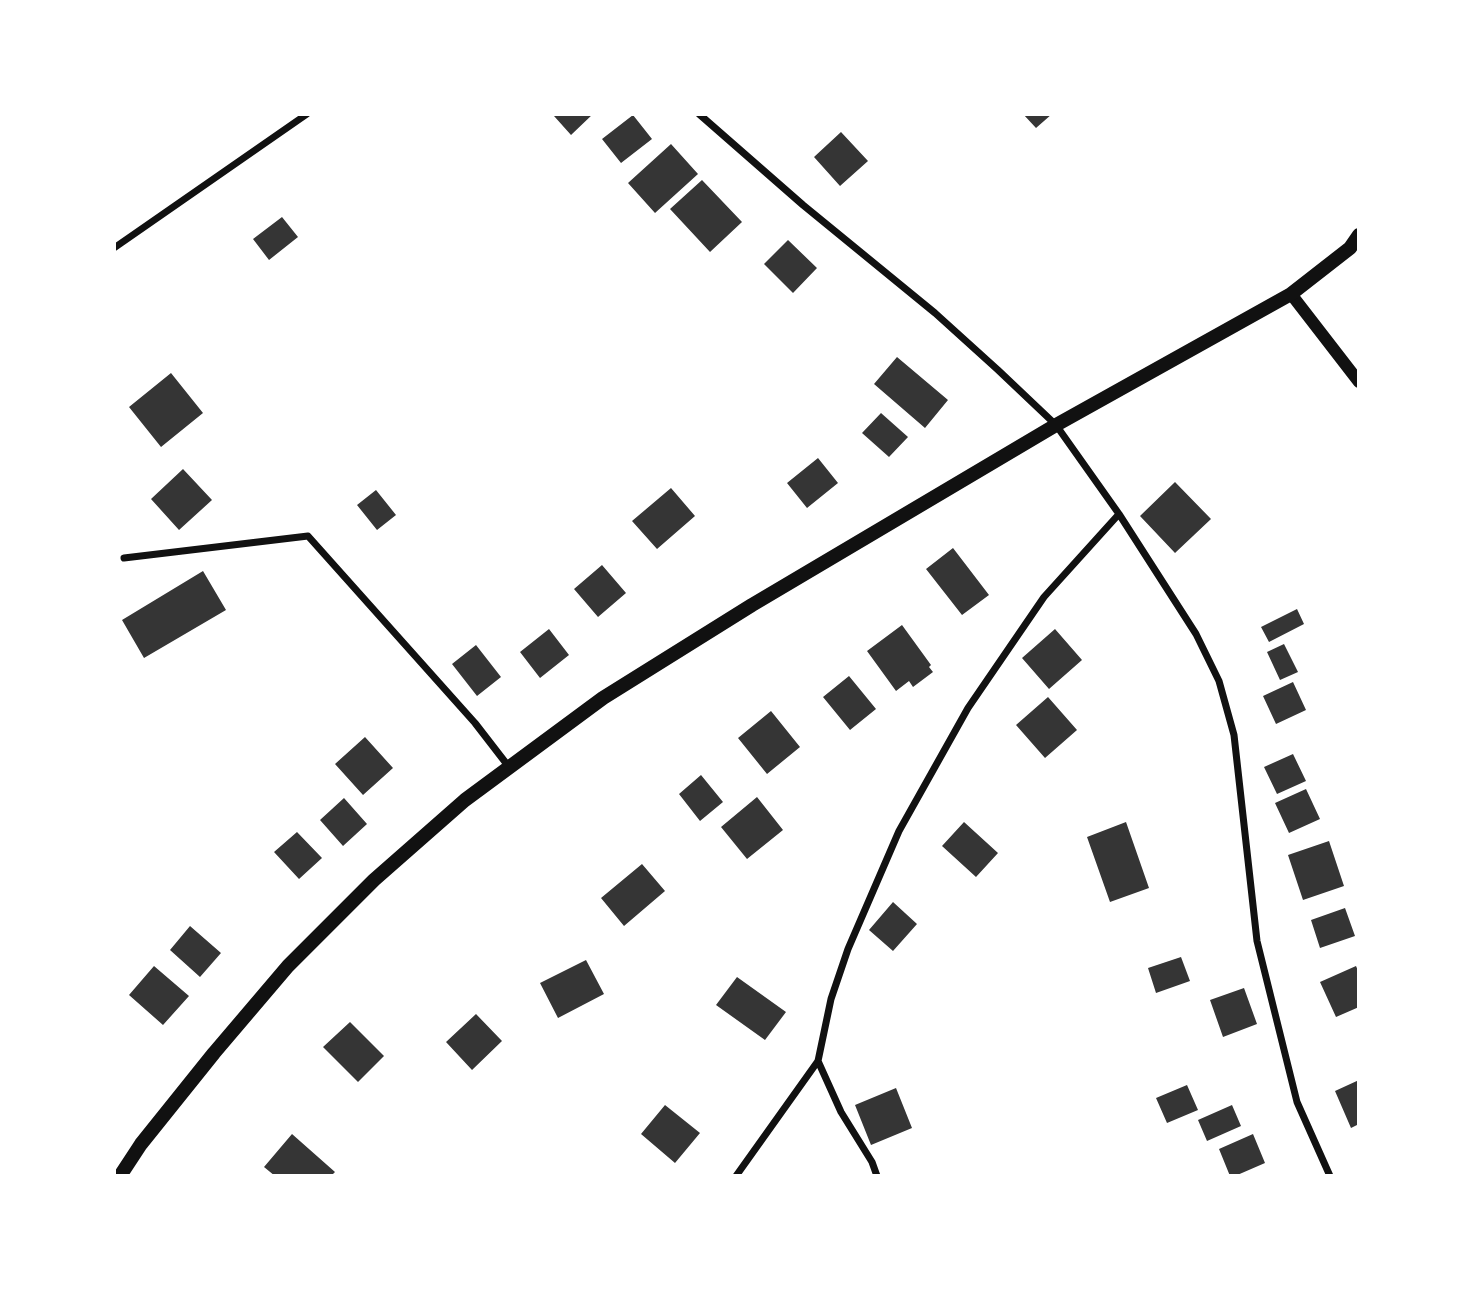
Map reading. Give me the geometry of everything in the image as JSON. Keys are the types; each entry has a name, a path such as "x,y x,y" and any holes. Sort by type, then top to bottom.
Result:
{"main road":[{"path":"120,1176 149,1134 288,966 374,880 465,800 626,683 1056,425 1291,293 1350,248 1359,235"}],"street":[{"path":"114,248 307,114"},
{"path":"699,114 803,205 935,313 1056,425 1119,514 1196,635 1219,681 1234,735 1257,941 1297,1102 1330,1176"},
{"path":"1291,293 1359,382"},
{"path":"736,1176 818,1061 831,999 848,949 899,831 968,708 1044,597 1119,514"},
{"path":"124,558 308,536 475,723 509,767"},
{"path":"818,1061 841,1112 872,1162 877,1176"}],"building":[{"path":"593,114 571,135 554,116"},
{"path":"1023,114 1052,114 1036,128"},
{"path":"633,115 652,139 621,163 602,139"},
{"path":"841,132 868,161 840,186 814,157"},
{"path":"671,144 698,174 655,213 628,183"},
{"path":"702,180 742,222 710,252 670,209"},
{"path":"282,217 298,237 269,260 253,239"},
{"path":"788,240 817,268 793,293 764,264"},
{"path":"897,357 948,400 925,428 874,384"},
{"path":"171,373 203,413 161,447 129,407"},
{"path":"881,413 908,437 889,457 862,433"},
{"path":"818,458 838,483 807,508 787,483"},
{"path":"183,469 212,500 179,530 151,499"},
{"path":"1175,482 1211,519 1175,553 1140,516"},
{"path":"671,488 695,516 657,549 632,521"},
{"path":"376,490 396,515 377,530 357,505"},
{"path":"953,548 989,595 962,615 926,569"},
{"path":"602,565 626,593 598,617 574,589"},
{"path":"203,571 226,610 144,658 122,620"},
{"path":"1297,609 1304,624 1269,642 1261,627"},
{"path":"902,625 931,665 929,667 933,672 913,687 909,681 896,691 867,651"},
{"path":"549,629 569,655 540,678 520,652"},
{"path":"1055,629 1082,660 1049,689 1022,658"},
{"path":"1284,644 1298,672 1280,680 1267,652"},
{"path":"476,645 501,677 477,696 452,664"},
{"path":"849,676 876,709 850,730 823,697"},
{"path":"1293,682 1306,710 1276,724 1263,696"},
{"path":"1048,697 1077,730 1045,758 1016,725"},
{"path":"771,711 800,747 767,774 738,738"},
{"path":"365,737 393,768 363,795 335,764"},
{"path":"1293,754 1306,781 1277,794 1264,767"},
{"path":"701,775 723,802 700,821 679,794"},
{"path":"1306,789 1320,819 1289,833 1275,803"},
{"path":"757,797 783,830 747,859 721,827"},
{"path":"344,798 367,824 343,846 320,820"},
{"path":"964,822 998,853 976,877 942,846"},
{"path":"1126,822 1149,888 1110,902 1087,837"},
{"path":"297,832 322,858 299,879 274,852"},
{"path":"1329,841 1344,886 1303,900 1288,855"},
{"path":"642,864 665,891 624,926 601,898"},
{"path":"893,902 917,924 893,951 869,930"},
{"path":"1345,908 1355,936 1320,948 1311,920"},
{"path":"190,926 221,953 200,977 170,950"},
{"path":"1181,957 1190,981 1156,993 1148,968"},
{"path":"586,960 604,994 558,1018 540,983"},
{"path":"154,966 189,996 163,1025 129,995"},
{"path":"1356,966 1359,973 1359,1007 1336,1017 1320,982"},
{"path":"737,977 786,1012 765,1040 716,1005"},
{"path":"1244,988 1257,1024 1223,1037 1210,1000"},
{"path":"476,1014 502,1041 472,1070 446,1042"},
{"path":"350,1022 384,1056 358,1082 323,1047"},
{"path":"1359,1080 1359,1124 1351,1128 1335,1091"},
{"path":"1187,1085 1198,1110 1167,1123 1156,1098"},
{"path":"896,1088 912,1128 871,1145 855,1105"},
{"path":"665,1105 700,1133 675,1163 641,1134"},
{"path":"1232,1105 1241,1126 1207,1141 1198,1120"},
{"path":"292,1134 335,1172 331,1176 275,1176 264,1167"},
{"path":"1253,1134 1265,1163 1230,1176 1219,1149"}]}
